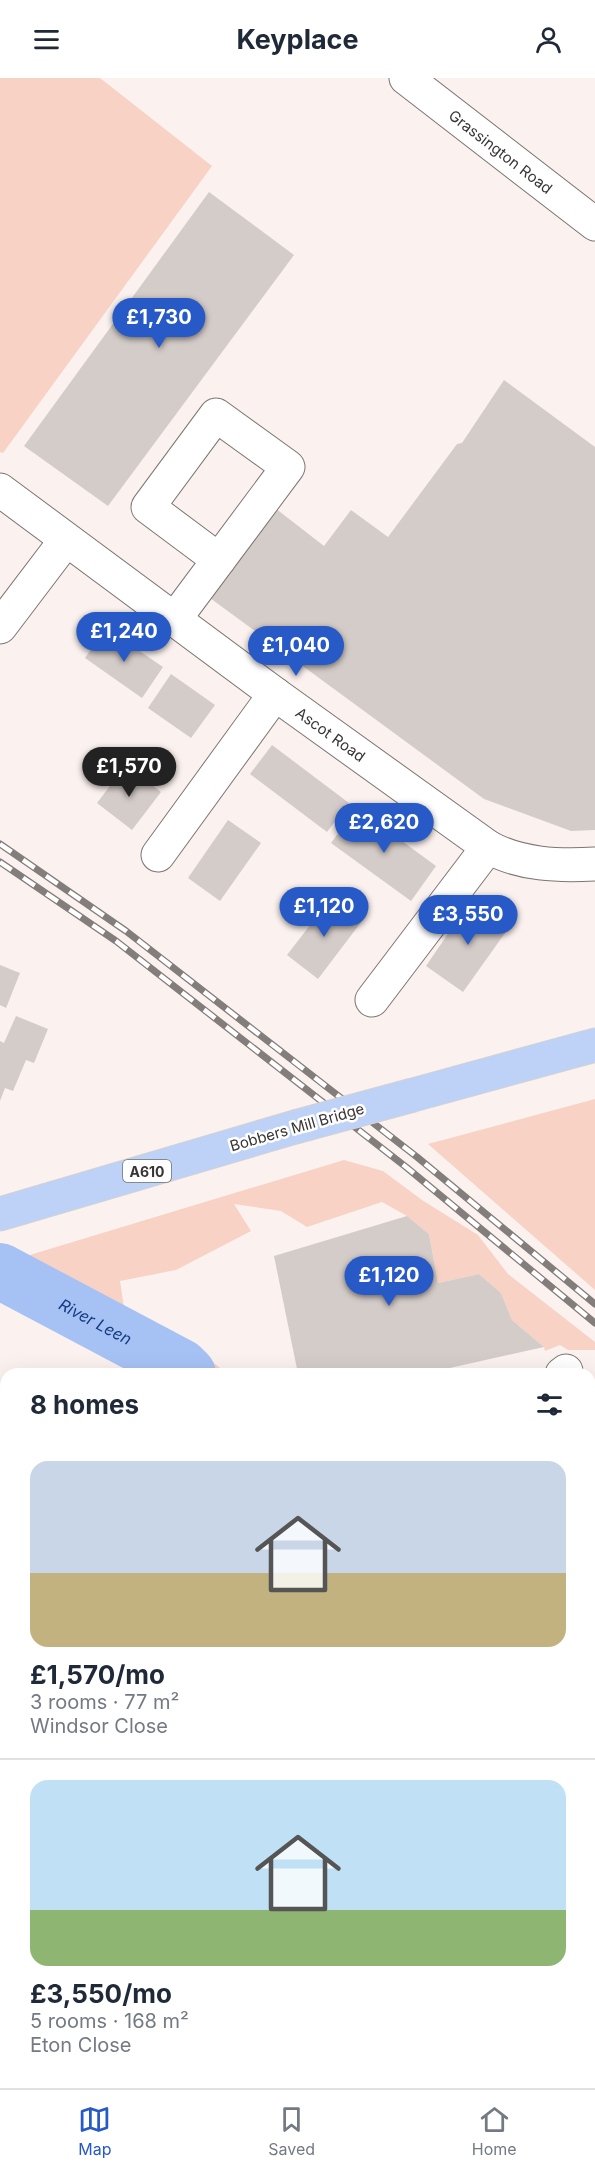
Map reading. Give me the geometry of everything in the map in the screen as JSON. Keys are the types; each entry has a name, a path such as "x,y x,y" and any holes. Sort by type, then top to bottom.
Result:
{"main road":[{"name":"Bobbers Mill Bridge","path":"0,1214 295,1127 595,1045"}],"street":[{"name":"Grassington Road","path":"406,78 595,224"},
{"name":"Ascot Road","path":"0,490 174,620 488,847 501,854 558,866 595,864"},
{"path":"0,627 66,540"},
{"path":"174,620 219,560"},
{"path":"158,855 276,694"},
{"path":"372,1000 488,847"}],"shaded area":[{"path":"0,78 100,78 212,166 3,453 0,452"},
{"path":"595,1099 595,1290 428,1144"},
{"path":"344,1160 383,1171 422,1200 478,1235 508,1274 595,1342 595,1350 568,1350 560,1345 545,1351 544,1347 512,1320 501,1293 479,1274 438,1283 429,1234 407,1216 382,1202 307,1227 281,1211 234,1204 251,1231 176,1270 120,1281 124,1307 194,1348 220,1368 184,1368 178,1362 0,1264"}],"building":[{"path":"209,192 294,255 108,506 24,446"},
{"path":"504,380 595,447 595,830 571,831 484,799 210,598 275,508 324,546 351,510 388,537 457,444 462,443"},
{"path":"106,628 163,667 142,698 85,658"},
{"path":"171,674 215,705 191,738 148,708"},
{"path":"272,745 349,803 327,832 250,774"},
{"path":"126,765 161,792 132,830 97,803"},
{"path":"357,808 436,866 411,901 331,843"},
{"path":"228,820 261,843 220,901 188,878"},
{"path":"331,898 362,921 318,979 287,955"},
{"path":"471,900 510,926 463,992 426,966"},
{"path":"0,965 20,973 6,1008 0,1005"},
{"path":"16,1016 48,1029 34,1063 26,1060 13,1091 5,1088 0,1101 0,1041 4,1043"},
{"path":"407,1216 429,1234 438,1283 479,1274 501,1293 512,1320 544,1347 450,1368 297,1368 274,1256"}],"waterway":[{"name":"River Leen","path":"0,1271 182,1368"}],"railway":[{"path":"0,844 126,931 417,1157 595,1304"},
{"path":"0,862 116,941 406,1167 595,1323"}]}
